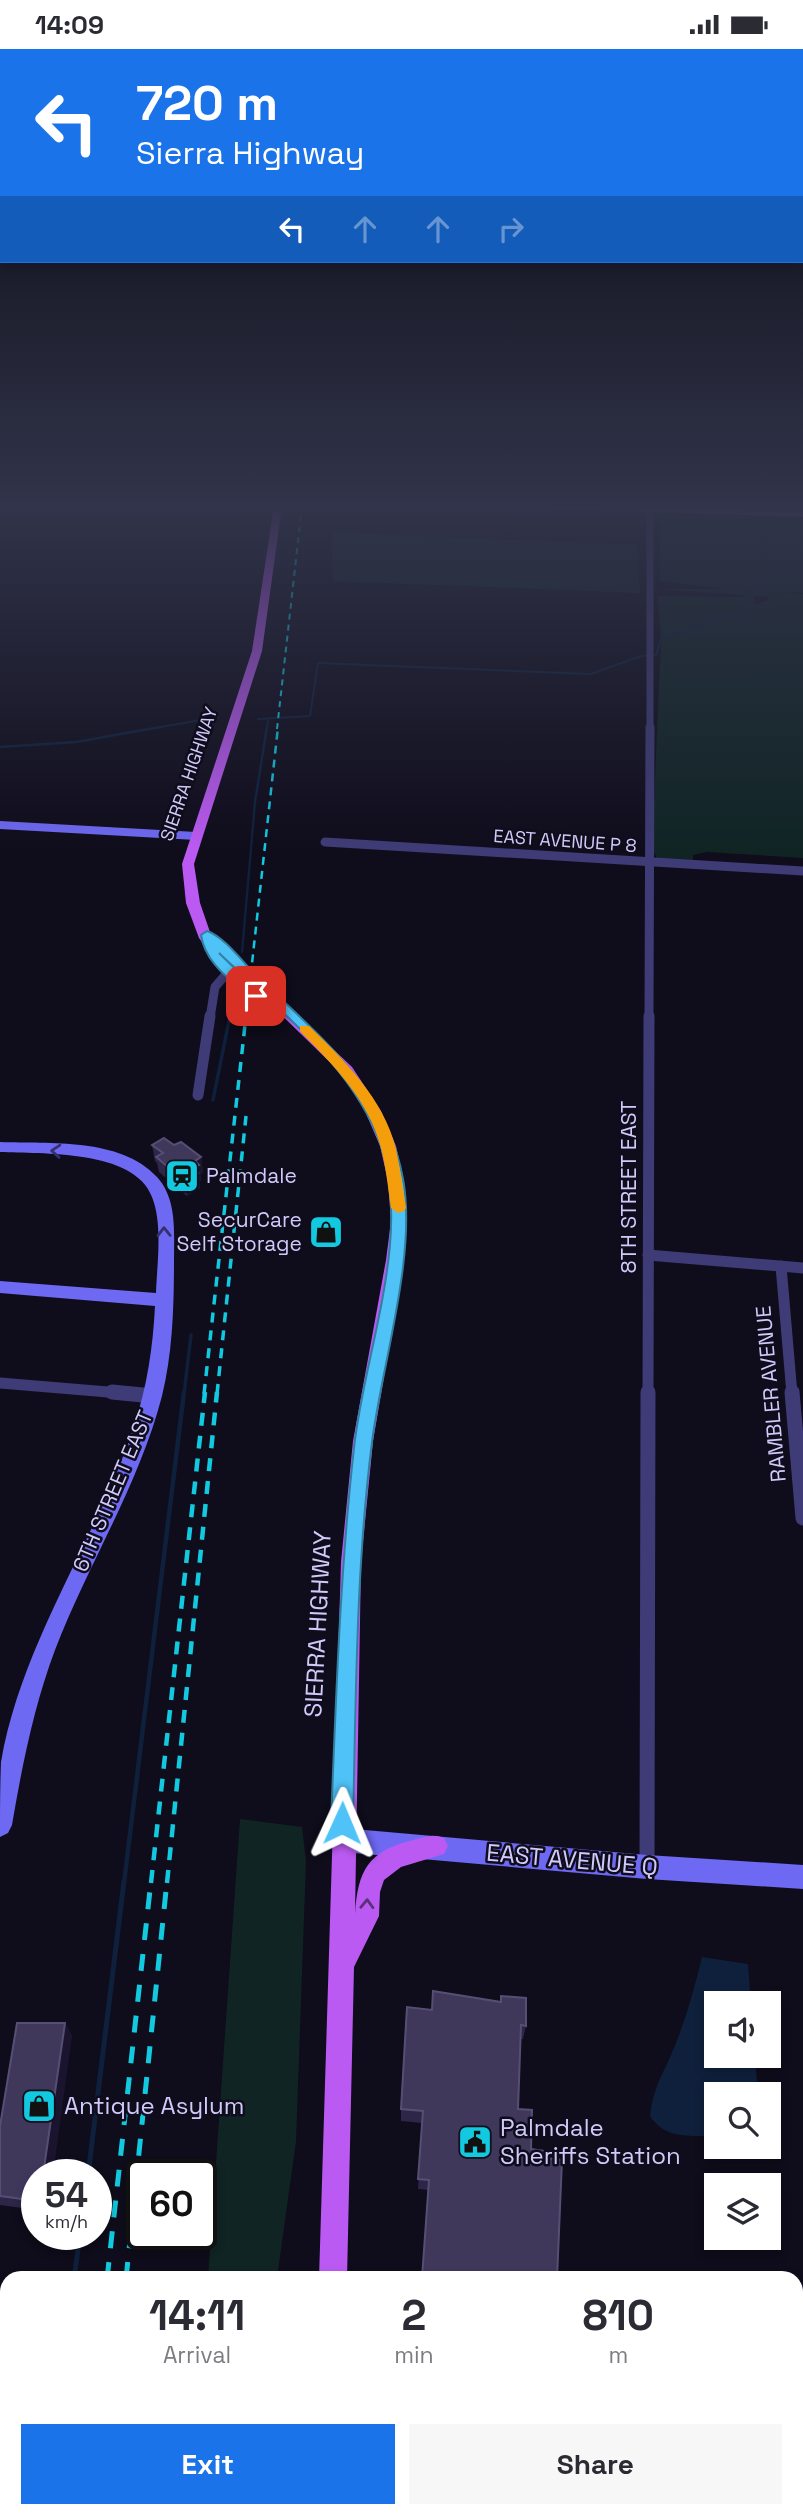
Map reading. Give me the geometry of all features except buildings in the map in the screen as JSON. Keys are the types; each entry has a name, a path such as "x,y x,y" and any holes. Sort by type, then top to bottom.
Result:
{"main road":[{"name":"SIERRA HIGHWAY","path":"261,621 257,651 196,837 188,864 188,878 195,912 207,935 209,946 228,972 273,1009 287,1013"},
{"name":"SIERRA HIGHWAY","path":"207,935 347,1070 373,1111 388,1146 396,1181 399,1221 363,1441 351,1562 333,2271"},
{"path":"340,1966 367,1916 368,1892 375,1872 395,1856 436,1846"}],"street":[{"name":"8TH STREET EAST","path":"647,621 647,1867"},
{"path":"0,825 196,837"},
{"name":"EAST AVENUE P 8","path":"326,842 803,871"},
{"path":"198,1095 215,987 228,972"},
{"name":"6TH STREET EAST","path":"0,1147 97,1155 126,1164 145,1174 158,1189 164,1207 161,1352 153,1396 138,1439 45,1648 3,1795 0,1825"},
{"path":"648,1255 803,1268"},
{"name":"RAMBLER AVENUE","path":"780,1266 803,1518"},
{"path":"0,1287 164,1300"},
{"path":"0,1383 153,1396"},
{"name":"EAST AVENUE Q","path":"342,1840 436,1846 647,1867 803,1877"}],"green space":[{"path":"660,621 803,621 803,858 707,852 693,855 693,860 657,859 652,848"},
{"path":"240,1819 302,1827 306,1861 296,2141 278,2271 208,2271 210,2250 217,2250 216,2159"}],"water":[{"path":"702,1957 748,1964 750,1991 704,1991 704,2068 756,2068 757,2082 704,2082 704,2136 668,2132 650,2116 657,2086 684,2022"}],"waterway":[{"path":"258,719 310,716 318,663 591,674 641,656 656,655 661,639 716,621"},
{"path":"150,729 218,717"},
{"path":"267,729 268,720"},
{"path":"0,747 76,742 160,727"},
{"path":"242,952 255,802 267,727"},
{"path":"230,1018 234,993"},
{"path":"213,1100 230,1016"},
{"path":"184,1394 191,1335"},
{"path":"124,1883 184,1392"},
{"path":"90,2159 124,1881"},
{"path":"75,2271 78,2250"}],"railway":[{"path":"277,729 289,621"},
{"path":"246,1018 278,727"},
{"path":"204,1394 246,1016"},
{"path":"217,1394 246,1116"},
{"path":"151,1883 205,1392"},
{"path":"167,1883 217,1392"},
{"path":"108,2271 151,1881"},
{"path":"127,2271 167,1881"}],"slow traffic":[{"path":"304,1028 347,1070 373,1111 388,1146 396,1181 398,1208"}],"place":[{"name":"Palmdale","path":"182,1176"},
{"name":"SecurCare Self Storage","path":"326,1232"},
{"name":"Antique Asylum","path":"39,2106"},
{"name":"Palmdale Sheriffs Station","path":"475,2142"}],"route":[{"path":"256,996 218,961 209,946 207,935 218,942 347,1070 373,1111 388,1146 396,1181 399,1221 395,1260 363,1441 351,1562 342,1823"}]}
